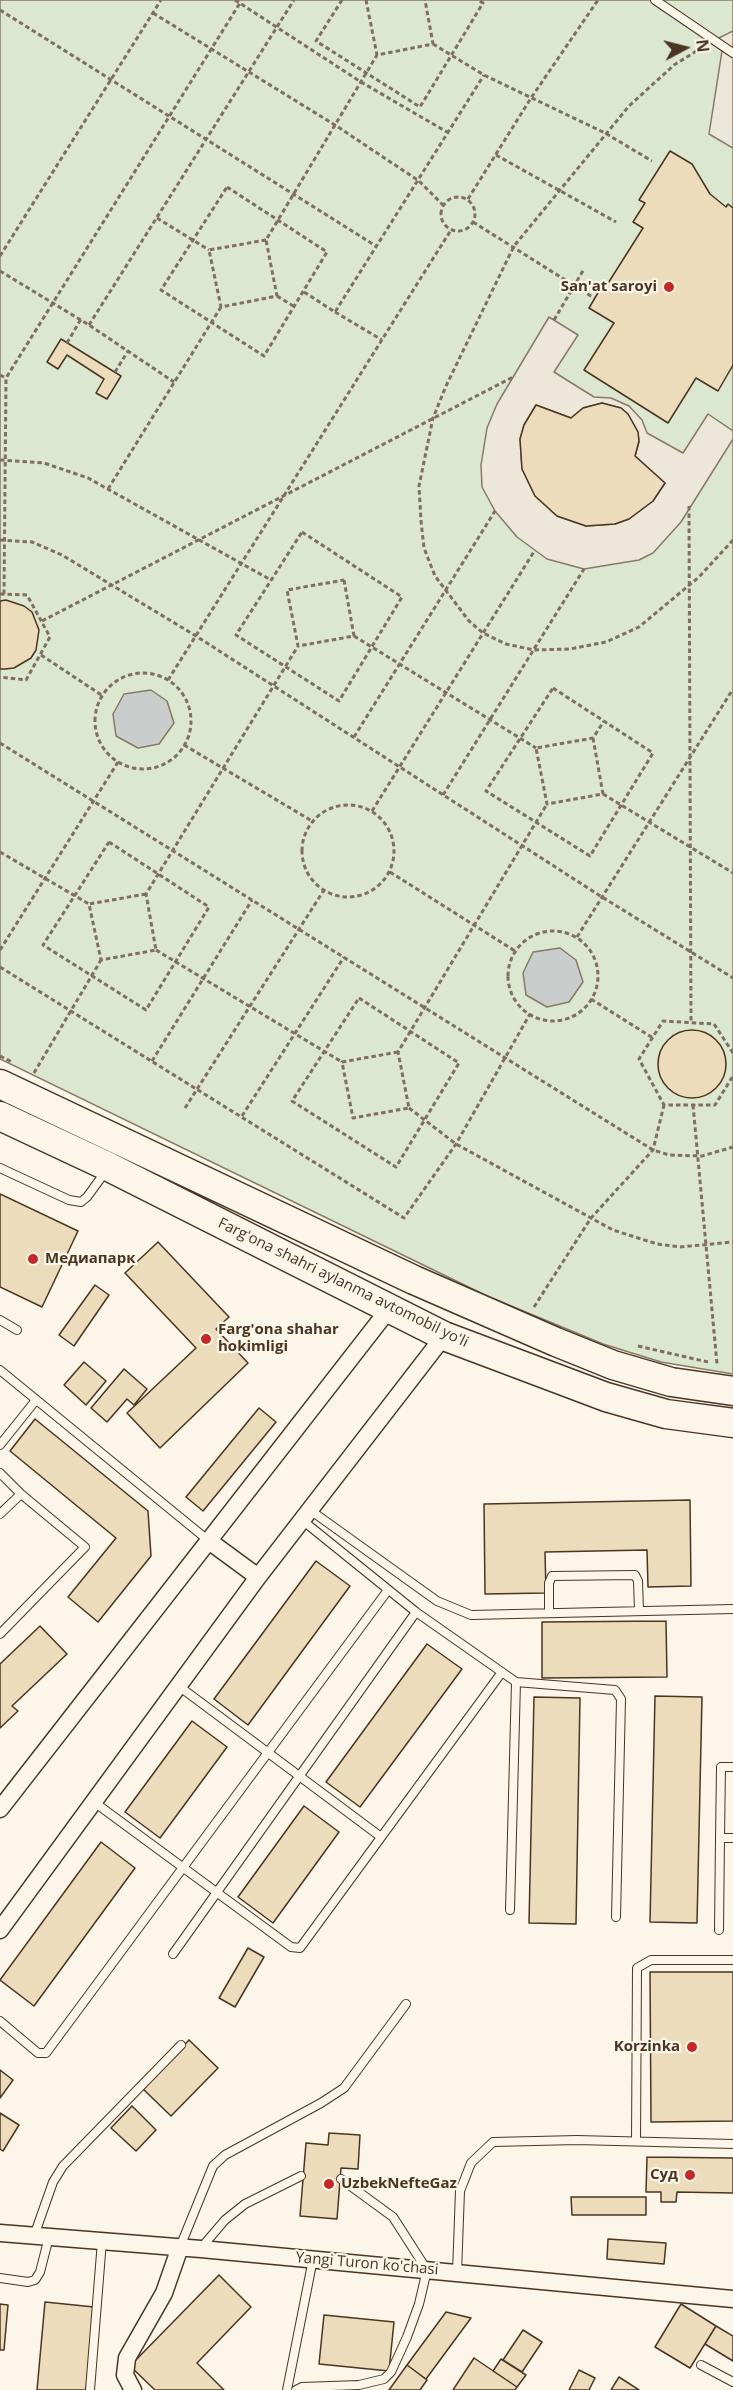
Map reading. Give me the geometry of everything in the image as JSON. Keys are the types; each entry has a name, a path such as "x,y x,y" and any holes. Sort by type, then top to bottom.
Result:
{"highway":[{"path":"9,1074 51,1108 414,1280 556,1342 613,1365 671,1382 729,1378"},
{"path":"38,1134 51,1108"},
{"name":"Fargʻona shahri aylanma avtomobil yoʻli","path":"0,1116 109,1167 444,1336 606,1397 666,1414 733,1423"}],"street":[{"path":"0,1809 389,1309"},
{"path":"0,1930 180,1687 258,1577 444,1336"},
{"path":"209,1542 258,1577"},
{"name":"Yangi Turon ko'chasi","path":"0,2233 180,2247 733,2299"},
{"path":"133,2390 125,2374 127,2358 164,2293 180,2247"}],"lane":[{"path":"655,0 733,53"},
{"path":"0,1168 69,1200 81,1202 109,1167"},
{"path":"0,1320 16,1330"},
{"path":"0,1370 209,1542"},
{"path":"0,1445 36,1400"},
{"path":"0,1473 21,1494 85,1547 0,1634"},
{"path":"0,1515 21,1494"},
{"path":"306,1515 388,1590 516,1682 615,1690 621,1699 616,1917"},
{"path":"306,1515 437,1601 471,1615 733,1609"},
{"path":"549,1612 549,1583 552,1576 635,1575 638,1581 639,1610"},
{"path":"0,2021 38,2053 46,2053 388,1590"},
{"path":"173,1954 416,1612"},
{"path":"94,1802 216,1894 291,1947 300,1948 502,1672"},
{"path":"510,1910 516,1682"},
{"path":"180,1687 381,1837"},
{"path":"719,1930 721,1767 733,1767"},
{"path":"720,1838 733,1838"},
{"path":"636,2141 637,1968 651,1960 733,1960"},
{"path":"180,2247 213,2166 225,2154 321,2103 344,2088 406,2004"},
{"path":"0,2278 28,2282 34,2280 40,2272 41,2236 53,2182 63,2166 181,2045"},
{"path":"456,2273 460,2191 471,2163 493,2142 636,2141 733,2144"},
{"path":"201,2249 225,2220 245,2204 301,2176"},
{"path":"296,2390 302,2387 359,2385 384,2379 392,2372 419,2304 427,2270 393,2217 341,2179"},
{"path":"90,2390 102,2241"},
{"path":"287,2390 313,2259"},
{"path":"701,2364 733,2382"}],"path":[{"path":"0,256 161,0"},
{"path":"235,0 361,82 447,132"},
{"path":"89,325 294,0"},
{"path":"342,0 316,41 420,107 483,3 478,0"},
{"path":"277,296 266,240 377,55 366,0"},
{"path":"424,0 433,45"},
{"path":"468,199 531,98 598,0"},
{"path":"0,677 26,680 51,637 27,595 2,594 6,378 169,116 214,49 240,3"},
{"path":"0,10 376,246"},
{"path":"153,13 335,125 419,182 443,205"},
{"path":"713,40 674,65 649,86 605,133 514,246 446,386 433,418 419,486 420,521 424,548 435,576 469,621 483,633 506,644 534,650 570,649 606,642 639,627 689,586 733,540"},
{"path":"377,55 433,45 483,75 605,133 652,161"},
{"path":"335,312 419,182 483,75"},
{"path":"496,155 616,222"},
{"path":"227,187 278,220 327,252 264,356 161,290 227,187"},
{"path":"454,197 468,199 475,208 473,222 466,230 451,230 441,220 443,205 454,197"},
{"path":"157,218 209,250 266,240"},
{"path":"473,222 594,298"},
{"path":"168,680 451,230"},
{"path":"108,489 221,306 209,250"},
{"path":"554,320 584,269"},
{"path":"0,271 89,325 174,382"},
{"path":"303,292 382,340"},
{"path":"221,306 277,296 295,307"},
{"path":"67,343 81,320"},
{"path":"115,372 128,351"},
{"path":"0,375 6,378"},
{"path":"42,621 515,376"},
{"path":"0,460 44,463 66,469 108,489 271,580"},
{"path":"689,507 691,1023"},
{"path":"354,737 495,511"},
{"path":"302,532 402,597 372,647 339,701 236,635 302,532"},
{"path":"2,540 32,542 48,547 112,585 196,636 602,897 733,978"},
{"path":"372,811 535,550"},
{"path":"443,795 584,569"},
{"path":"156,950 146,894 298,646 287,590 344,580 354,636"},
{"path":"298,646 354,636 536,748 592,738 604,721"},
{"path":"40,655 102,696"},
{"path":"135,673 158,675 168,680 177,687 189,707 190,730 184,746 173,759 151,768 140,769 118,762 102,746 97,735 96,712 102,696 114,683 135,673"},
{"path":"553,688 604,721 653,753 590,856 486,790 553,688"},
{"path":"577,937 733,689"},
{"path":"592,738 603,794"},
{"path":"0,742 653,1150 669,1155 698,1156 733,1147"},
{"path":"184,746 312,821"},
{"path":"409,1108 399,1052 548,804 536,748"},
{"path":"0,950 118,762"},
{"path":"548,804 603,794 733,873"},
{"path":"351,804 372,811 388,827 393,838 393,861 390,872 383,882 364,894 343,897 324,890 314,882 303,863 303,841 312,821 320,813 340,805 351,804"},
{"path":"109,842 158,874 209,907 146,1010 43,945 109,842"},
{"path":"0,852 90,904 146,894"},
{"path":"390,872 515,952"},
{"path":"185,1108 324,890"},
{"path":"152,1061 252,900"},
{"path":"26,1068 34,1072 101,960 90,904"},
{"path":"545,931 567,932 577,937 585,944 596,962 598,984 591,999 581,1011 561,1020 540,1019 530,1014 522,1008 510,989 509,967 515,952 526,940 545,931"},
{"path":"101,960 156,950 342,1062 399,1052"},
{"path":"242,1116 344,957"},
{"path":"0,967 404,1218 456,1144 530,1014"},
{"path":"358,998 410,1032 459,1063 396,1167 292,1101 358,998"},
{"path":"591,999 653,1038"},
{"path":"544,1311 534,1307 591,1218 653,1150 664,1105 639,1059 663,1021 714,1024 733,1053"},
{"path":"727,1042 733,1040"},
{"path":"0,1056 9,1074"},
{"path":"342,1062 353,1118 409,1108 456,1144 613,1230 646,1242 680,1247 733,1242"},
{"path":"664,1105 715,1105 733,1076"},
{"path":"728,1084 733,1087"},
{"path":"693,1105 717,1364 729,1378"},
{"path":"627,1343 717,1364"}],"green space":[{"path":"0,0 733,0 733,1374 661,1362 603,1344 487,1296 0,1059"}],"shaded area":[{"path":"733,31 733,148 709,134 722,51 713,41"},
{"path":"549,317 578,335 554,372 594,397 611,398 629,406 642,420 647,433 683,453 708,414 733,431 733,439 681,522 653,553 639,560 584,569 547,559 517,537 495,511 482,487 481,465 487,428 497,404","holes":["602,403 621,408 628,414 638,432 639,442 635,456 665,483 653,501 629,519 615,524 586,526 557,516 535,496 522,469 520,439 524,425 536,405 571,418 583,408"]},
{"path":"151,690 167,701 174,723 159,744 138,748 116,736 113,714 124,694"},
{"path":"560,948 576,960 583,982 569,1002 547,1007 526,995 523,973 533,952"}],"building":[{"name":"San'at saroyi","path":"670,151 692,164 710,194 726,207 728,204 733,208 733,365 718,391 696,378 668,423 584,370 614,323 589,308 602,286 605,288 643,228 633,222 645,203 639,200"},
{"path":"61,339 121,376 107,399 96,393 104,379 67,355 58,369 47,362"},
{"path":"602,403 621,408 628,414 638,432 639,441 635,456 665,483 653,501 629,519 615,524 586,526 557,516 535,496 522,469 520,439 524,425 536,405 571,418 583,408"},
{"path":"6,600 24,606 32,612 39,630 36,650 31,658 14,668 0,669 0,601"},
{"path":"692,1030 705,1033 716,1040 723,1051 726,1064 723,1077 716,1088 705,1095 692,1098 679,1095 668,1088 661,1077 658,1064 661,1051 668,1040 679,1033"},
{"name":"Медиапарк","path":"0,1194 78,1231 42,1307 0,1287"},
{"name":"Farg'ona shahar hokimligi","path":"158,1242 229,1317 216,1329 248,1363 160,1448 127,1413 196,1348 125,1273"},
{"path":"95,1285 109,1295 74,1346 59,1335"},
{"path":"84,1362 106,1381 86,1405 64,1385"},
{"path":"124,1369 147,1389 134,1405 127,1399 107,1422 91,1408"},
{"path":"259,1408 276,1422 203,1511 186,1497"},
{"path":"35,1419 148,1511 151,1556 98,1622 68,1597 116,1538 10,1451"},
{"path":"690,1500 691,1586 648,1587 647,1550 545,1552 546,1593 485,1594 484,1504"},
{"path":"316,1561 350,1586 248,1725 214,1699"},
{"path":"666,1621 667,1677 542,1678 542,1622"},
{"path":"40,1626 67,1654 12,1706 18,1711 0,1728 0,1664"},
{"path":"427,1644 462,1669 360,1807 326,1782"},
{"path":"655,1696 702,1697 697,1923 650,1922"},
{"path":"534,1697 580,1698 576,1924 529,1923"},
{"path":"192,1721 227,1747 160,1838 125,1812"},
{"path":"304,1806 339,1832 273,1923 238,1897"},
{"path":"101,1842 135,1868 34,2006 0,1980"},
{"path":"248,1948 264,1957 235,2007 219,1998"},
{"name":"Korzinka","path":"650,1972 733,1972 733,2121 651,2122"},
{"path":"189,2040 218,2068 171,2116 143,2089"},
{"path":"0,2070 13,2080 0,2098"},
{"path":"132,2106 156,2130 136,2151 111,2128"},
{"path":"0,2113 19,2125 3,2151 0,2149"},
{"path":"329,2133 360,2135 358,2169 341,2168 337,2219 300,2216 306,2143 328,2145"},
{"name":"Суд","path":"647,2157 733,2158 733,2193 677,2192 676,2202 661,2202 661,2192 646,2192"},
{"path":"571,2197 646,2197 646,2215 572,2215"},
{"path":"608,2239 666,2243 664,2264 607,2259"},
{"path":"219,2275 251,2307 197,2363 224,2390 155,2390 130,2366"},
{"path":"45,2302 94,2307 86,2390 37,2390"},
{"path":"0,2304 8,2305 4,2350 0,2350"},
{"path":"681,2304 716,2326 690,2368 655,2347"},
{"path":"446,2312 471,2318 426,2379 407,2365"},
{"path":"324,2315 394,2322 389,2371 319,2364"},
{"path":"716,2326 733,2336 733,2361 705,2344"},
{"path":"523,2330 542,2342 522,2372 503,2360"},
{"path":"474,2358 517,2387 515,2390 453,2390"},
{"path":"501,2359 526,2375 517,2387 493,2371"},
{"path":"407,2365 427,2380 420,2390 389,2390"},
{"path":"579,2370 595,2378 589,2390 569,2390"},
{"path":"619,2377 639,2390 611,2390"}],"place":[{"name":"San'at saroyi","path":"669,287"},
{"name":"Медиапарк","path":"33,1259"},
{"name":"Farg'ona shahar hokimligi","path":"206,1339"},
{"name":"Korzinka","path":"692,2047"},
{"name":"Суд","path":"690,2175"},
{"name":"UzbekNefteGaz","path":"329,2184"}]}
